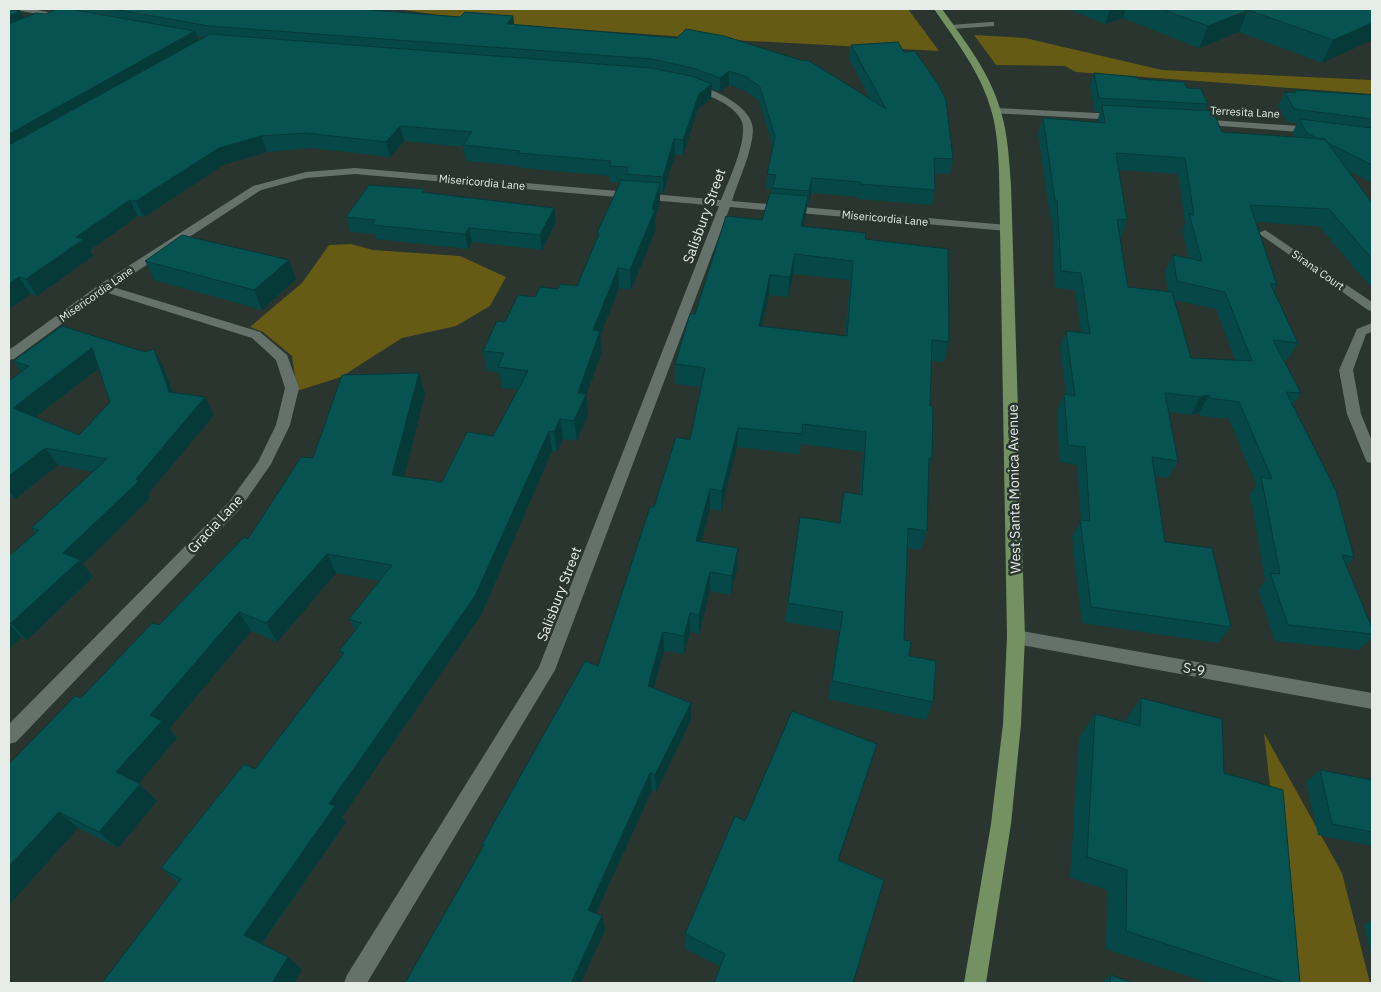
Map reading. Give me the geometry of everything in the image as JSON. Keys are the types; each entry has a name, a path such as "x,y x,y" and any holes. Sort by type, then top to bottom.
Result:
{"main road":[{"name":"West Santa Monica Avenue","path":"938,9 977,69 996,111 1004,161 1007,228 1016,637 1012,724 1001,824 974,983"}],"street":[{"path":"21,9 58,15 75,14"},
{"path":"42,23 58,15"},
{"path":"951,27 991,24"},
{"name":"Salisbury Street","path":"356,983 546,670 725,204 746,141 747,123 734,107 712,93 684,83"},
{"path":"996,111 1123,118"},
{"name":"Terresita Lane","path":"1191,121 1324,131"},
{"name":"Misericordia Lane","path":"9,356 178,237 258,188 282,180 323,171 355,171 1007,228"},
{"name":"Sirana Court","path":"1265,233 1372,307"},
{"name":"Gracia Lane","path":"9,736 234,506 264,464 283,425 292,388 282,358 256,335 104,288"},
{"path":"1372,327 1361,332 1346,370 1354,414 1372,458"},
{"name":"S-9","path":"1016,637 1372,701"}],"shaded area":[{"path":"396,9 908,9 939,51 714,39 503,24"},
{"path":"974,35 1025,38 1162,70 1372,80 1372,94 1076,72 1065,66 996,65"},
{"path":"351,244 373,250 460,256 506,277 490,306 456,326 402,338 341,377 297,391 292,356 263,332 250,327 302,283 329,245"},
{"path":"1264,733 1342,873 1370,983 1292,983"}],"building":[{"path":"9,9 20,11 9,16"},
{"path":"57,9 69,9 195,31 9,134 9,24 36,13 46,14"},
{"path":"113,9 358,9 460,17 465,12 513,16 507,24 677,38 686,29 724,36 803,61 808,60 886,109 851,45 898,42 904,52 915,51 938,84 946,100 953,159 934,158 935,190 812,178 809,191 772,188 776,175 767,174 775,137 760,87 747,77 729,71 720,78 696,69 652,59 209,26"},
{"path":"1161,9 1372,9 1372,23 1333,40 1248,10 1208,26"},
{"path":"210,34 651,68 691,76 712,84 699,94 683,140 674,139 663,177 626,174 628,167 609,166 611,161 518,153 520,151 463,145 472,132 400,126 386,142 306,133 261,136 219,148 136,201 130,200 76,237 84,239 26,279 19,277 9,284 9,145"},
{"path":"1094,73 1137,77 1138,79 1184,82 1187,88 1201,89 1208,104 1099,98"},
{"path":"1294,90 1372,95 1372,119 1294,109 1285,92 1296,93"},
{"path":"1102,105 1213,111 1222,132 1325,139 1372,203 1372,259 1329,209 1250,205 1277,285 1270,283 1298,343 1273,340 1301,393 1286,392 1336,491 1354,557 1342,555 1372,628 1372,634 1288,625 1270,573 1280,574 1261,477 1272,479 1239,402 1210,398 1209,395 1200,397 1165,393 1178,461 1152,457 1165,542 1212,548 1231,627 1091,607 1080,520 1090,521 1085,447 1068,445 1064,394 1075,396 1066,331 1090,334 1081,273 1061,271 1057,200 1055,200 1043,118 1105,123","holes":["1116,153 1185,158 1194,215 1189,214 1202,261 1173,255 1177,281 1225,292 1252,361 1191,358 1172,292 1128,287 1117,219 1127,220"]},
{"path":"1299,119 1372,128 1372,165 1328,143 1325,139 1319,139 1307,133"},
{"path":"621,180 660,183 652,209 655,210 630,270 618,268 593,330 600,331 578,393 586,394 574,421 560,419 554,432 549,431 475,596 329,804 335,806 244,935 288,957 272,983 102,983 181,879 161,868 244,764 255,769 344,653 339,651 361,623 349,619 392,565 327,554 266,623 239,612 150,715 162,721 116,772 140,784 99,832 59,812 9,866 9,764 75,696 81,698 152,623 159,625 244,537 248,539 301,457 313,458 342,375 419,373 392,475 442,482 467,432 493,436 528,371 498,367 504,353 483,351 497,321 505,322 518,295 535,297 540,287 558,289 560,284 577,286 599,234 597,233"},
{"path":"369,185 424,189 422,192 554,208 540,235 469,228 465,234 372,225 375,220 346,217"},
{"path":"770,193 808,196 801,226 866,233 865,239 948,249 949,342 932,340 930,406 933,407 932,459 929,458 927,531 908,528 904,640 911,641 909,656 936,661 933,702 832,681 843,612 788,603 800,517 840,523 844,492 862,495 866,432 803,424 802,434 738,428 722,491 710,489 696,541 738,548 732,576 710,572 699,615 690,613 684,636 663,632 648,686 691,703 655,775 650,773 588,910 602,916 571,983 405,983 484,845 482,844 585,661 598,666 650,507 654,507 676,437 690,440 705,368 675,364 690,314 695,314 726,216 762,220","holes":["795,254 853,261 847,336 759,326 770,275 790,277"]},
{"path":"182,235 289,260 254,290 145,261"},
{"path":"62,326 145,352 154,349 169,392 205,397 136,479 139,481 63,553 80,560 11,623 9,622 9,556 39,530 31,528 107,459 45,448 9,476 9,381 29,366 13,361","holes":["92,348 110,402 79,435 13,408"]},
{"path":"1141,698 1222,719 1224,773 1283,790 1300,983 1286,983 1126,931 1127,870 1087,857 1095,714 1140,726"},
{"path":"792,711 877,744 838,860 884,880 853,983 714,983 725,954 685,934 735,816 745,821"},
{"path":"1320,770 1372,780 1372,832 1332,824"},
{"path":"1111,975 1133,983 1110,983"}]}
